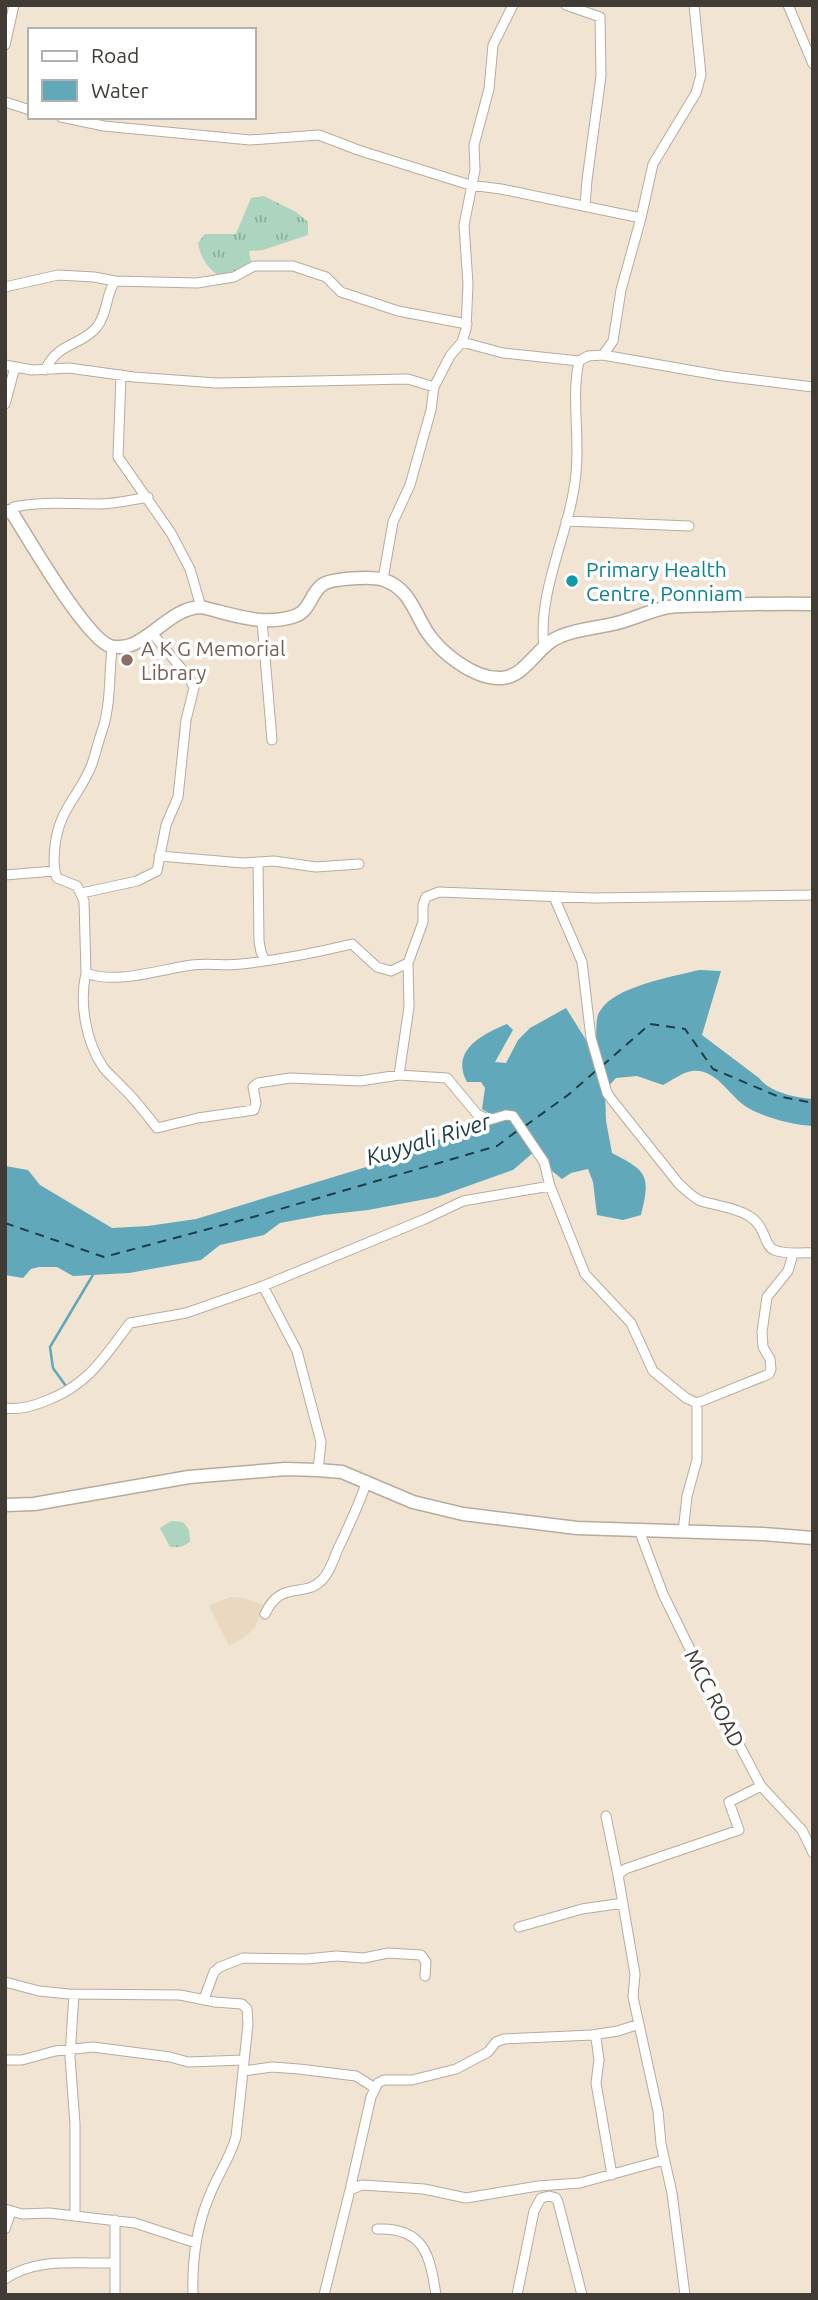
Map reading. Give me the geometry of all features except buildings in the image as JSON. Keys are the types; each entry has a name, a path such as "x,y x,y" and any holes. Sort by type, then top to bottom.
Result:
{"main road":[{"path":"8,511 83,620 112,648 129,646 174,616 193,607 262,621 295,617 305,611 312,596 323,584 333,581 383,579 399,588 416,607 428,632 446,651 473,671 503,678 516,674 553,639 562,635 612,624 668,607 813,604"},
{"path":"5,1505 34,1504 189,1477 318,1469 342,1472 413,1502 463,1514 578,1528 813,1538"}],"street":[{"path":"5,45 14,5"},
{"path":"383,579 393,522 410,485 435,387 450,356 462,342 467,324 468,284 464,225 475,170 474,145 489,89 494,45 513,5"},
{"path":"566,5 600,17 601,76 585,206"},
{"path":"603,355 613,341 621,290 653,164 687,111 699,84 701,75 694,5"},
{"path":"788,5 813,64"},
{"path":"5,102 28,109"},
{"path":"71,119 104,126 250,140 319,135 470,185 501,188 641,218"},
{"path":"5,287 58,275 114,281 197,283 234,277 254,267 293,267 326,277 341,292 398,311 467,324"},
{"path":"45,370 50,359 59,350 85,338 102,321 114,281"},
{"path":"462,342 514,354 579,361 588,356 603,355 723,376 813,387"},
{"path":"544,648 542,635 546,609 576,477 578,421 574,403 579,361"},
{"path":"5,404 10,366 32,370 69,368 216,383 408,379 435,387"},
{"path":"121,375 118,457 172,533 190,569 201,607"},
{"path":"8,511 28,504 98,504 148,497"},
{"path":"566,521 689,526"},
{"path":"262,621 272,740"},
{"path":"82,893 147,877 157,871 166,825 178,797 186,720 194,688 190,679 152,633"},
{"path":"112,648 111,680 104,724 92,765 61,817 56,832 54,871 57,878 77,886 84,901 86,973 83,996 96,1055 157,1128 198,1118 254,1110 256,1103 253,1087 258,1083 290,1078 360,1081 399,1075 447,1078 477,1114 489,1121 506,1115 513,1116 544,1162 550,1186 585,1273 631,1324 653,1371 685,1398 697,1403 769,1374 770,1359 763,1347 762,1332 767,1297 788,1271 793,1254"},
{"path":"159,856 258,863 274,861 316,867 359,864"},
{"path":"258,863 259,941 265,961"},
{"path":"5,874 54,871"},
{"path":"399,1075 409,1007 408,963 423,922 423,905 426,897 432,894 439,892 554,897 813,895"},
{"path":"554,897 582,962 591,1038 607,1093 626,1120 679,1184 699,1200 723,1205 748,1215 764,1230 769,1247 793,1254 813,1253"},
{"path":"86,973 96,977 134,975 194,965 239,965 321,952 352,944 377,967 391,971 408,963"},
{"path":"5,1408 18,1410 31,1407 70,1391 98,1365 130,1323 186,1313 262,1286 463,1201 550,1186"},
{"path":"262,1286 297,1351 321,1442 318,1469"},
{"path":"683,1532 687,1496 696,1461 697,1403"},
{"path":"265,1614 271,1600 284,1592 310,1587 320,1582 328,1573 367,1481"},
{"name":"MCC ROAD","path":"639,1530 663,1594 761,1786 802,1830 813,1853"},
{"path":"618,1875 625,1869 739,1830 729,1802 761,1786"},
{"path":"606,1816 634,1962 633,1997 658,2111 685,2295"},
{"path":"519,1927 582,1909 623,1903"},
{"path":"204,1999 214,1972 243,1958 364,1958 388,1953 421,1955 426,1962 425,1976"},
{"path":"5,1982 39,1991 74,1994 169,1994 242,2004 247,2009 248,2024 236,2137 231,2154 208,2198 196,2243 193,2295"},
{"path":"74,1994 71,2049 75,2124 75,2216"},
{"path":"324,2295 378,2083 384,2080 412,2080 456,2069 488,2052 496,2042 504,2039 592,2035 639,2024"},
{"path":"592,2035 597,2044 599,2060 596,2083 612,2175"},
{"path":"5,2060 22,2060 93,2047 204,2063 356,2076 375,2088"},
{"path":"350,2190 362,2185 412,2188 466,2198 538,2186 580,2183 664,2160"},
{"path":"517,2295 534,2211 541,2198 549,2196 556,2198 558,2202 582,2295"},
{"path":"5,2229 8,2211 135,2223 196,2243"},
{"path":"115,2220 115,2295"},
{"path":"377,2229 403,2230 424,2246 436,2295"},
{"path":"5,2278 30,2266 60,2262 115,2263"}],"shaded area":[{"path":"230,1597 264,1605 255,1627 244,1638 229,1646 209,1606"}],"green space":[{"path":"264,196 296,212 308,222 308,235 263,250 249,251 251,262 244,269 232,274 218,275 205,261 198,243 205,234 236,234 251,198"},
{"path":"171,1521 183,1522 189,1530 190,1542 181,1547 170,1547 160,1528"}],"water":[{"path":"699,970 721,971 702,1035 769,1087 791,1096 813,1099 813,1126 780,1120 750,1109 717,1079 701,1071 685,1073 663,1085 637,1076 616,1078 605,1090 606,1121 612,1153 639,1170 646,1191 641,1215 623,1220 597,1215 593,1182 588,1169 571,1173 562,1179 552,1171 546,1156 514,1113 492,1115 482,1109 485,1088 481,1082 467,1082 463,1071 466,1053 479,1039 507,1024 513,1030 495,1062 506,1063 518,1040 530,1028 566,1008 588,1043 596,1038 598,1014 607,1002 645,984"},
{"path":"509,1117 534,1152 513,1170 437,1197 280,1223 264,1235 220,1245 201,1260 129,1273 73,1276 57,1267 39,1267 31,1269 23,1278 5,1275 5,1166 28,1170 40,1185 112,1228 148,1226 196,1219 376,1164 387,1153 480,1131 489,1124"}],"waterway":[{"path":"68,1389 53,1368 50,1347 94,1273"}],"ferry route":[{"path":"602,1066 650,1024 685,1029 713,1069 777,1096 813,1103"},
{"path":"525,1126 598,1069"},
{"path":"5,1223 104,1257 497,1146 517,1131"}],"place":[{"name":"Primary Health Centre, Ponniam","path":"572,581"},
{"name":"A K G Memorial Library","path":"127,660"}],"water label":[{"name":"Kuyyali River","path":"428,1139"}]}
